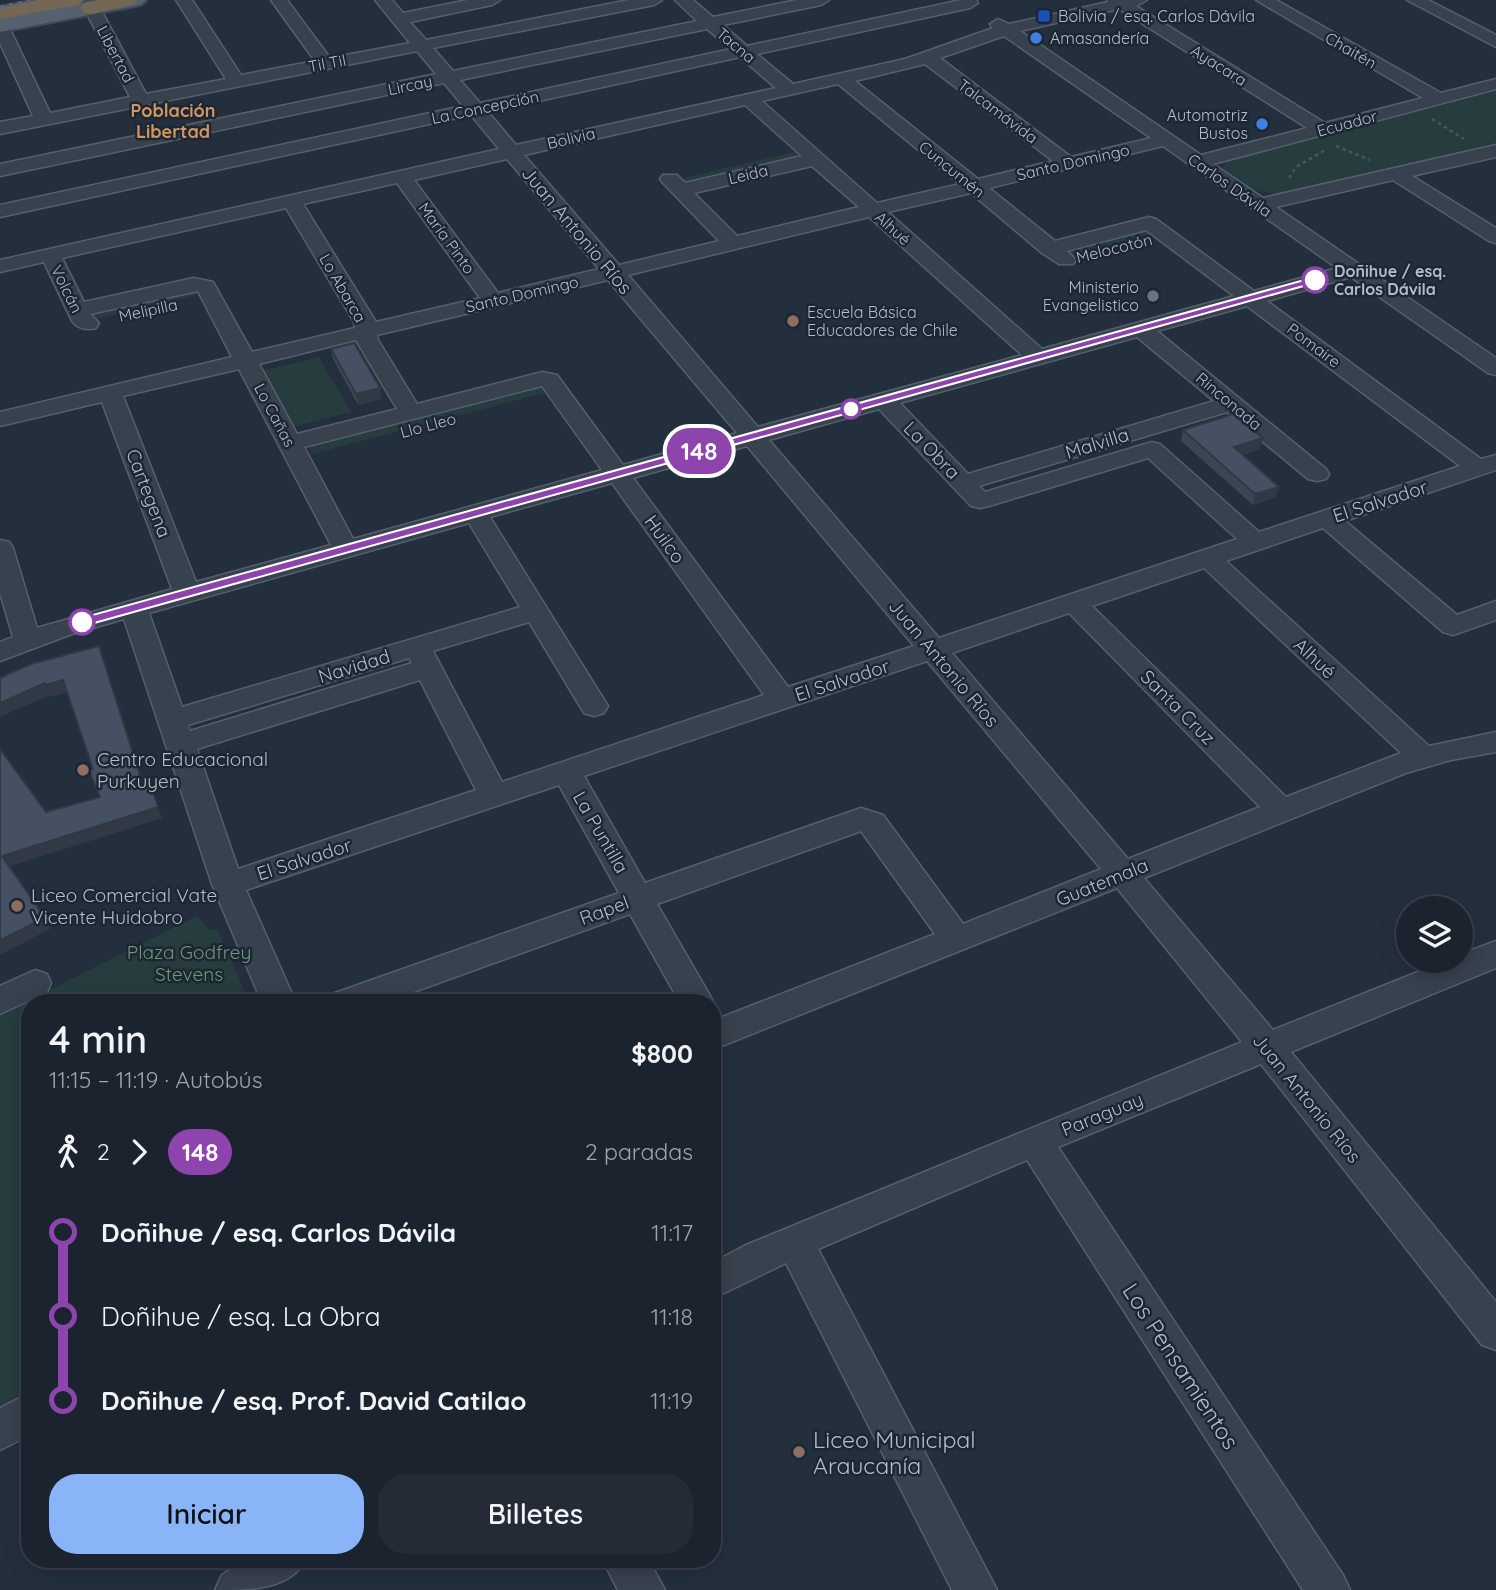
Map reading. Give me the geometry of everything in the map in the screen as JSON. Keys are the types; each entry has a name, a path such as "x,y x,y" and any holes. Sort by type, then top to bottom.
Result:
{"highway":[{"path":"0,13 126,0"}],"main road":[{"path":"0,25 83,4 135,0"}],"street":[{"path":"184,0 236,81"},
{"path":"279,0 325,63"},
{"name":"Juan Antonio Ríos","path":"383,0 1123,874 1266,1046 1496,1332"},
{"path":"398,19 492,0"},
{"name":"Til Til","path":"0,128 654,0"},
{"name":"Tacna","path":"683,0 788,89"},
{"name":"Lircay","path":"0,170 821,0"},
{"name":"Chaitén","path":"1264,0 1438,99"},
{"path":"1415,0 1496,42"},
{"name":"Bolivia","path":"0,266 928,58 1007,29 1125,1"},
{"name":"Ayacara","path":"1125,1 1327,137"},
{"name":"Carlos Dávila","path":"967,2 1496,368"},
{"name":"La Concepción","path":"0,211 967,2"},
{"name":"Libertad","path":"83,4 140,100"},
{"path":"0,25 44,119"},
{"name":"Talcamávida","path":"928,58 1068,164"},
{"name":"Cuncumén","path":"841,78 1057,255"},
{"name":"Ecuador","path":"1198,162 1327,137 1438,99 1496,84"},
{"name":"Alhué","path":"748,98 1038,357"},
{"name":"Santo Domingo","path":"0,419 1166,140"},
{"path":"1259,205 1496,151"},
{"name":"Leida","path":"733,244 675,184 810,153"},
{"path":"1396,174 1496,237"},
{"name":"María Pinto","path":"401,176 493,301"},
{"name":"Lo Abarca","path":"291,200 365,322 367,340 411,412"},
{"name":"Melocotón","path":"1057,255 1157,229"},
{"name":"Pomaire","path":"1157,229 1487,465"},
{"name":"Volcán","path":"50,254 81,316"},
{"path":"0,652 27,640 187,593 1353,270"},
{"name":"Melipilla","path":"81,316 206,290"},
{"name":"Lo Cañas","path":"206,290 346,549"},
{"name":"Rinconada","path":"1141,328 1317,474"},
{"name":"Llo Lleo","path":"294,451 411,412 553,385"},
{"name":"Llo Lleo","path":"294,451 553,385"},
{"name":"Huilco","path":"553,385 782,699"},
{"name":"Cartegena","path":"110,393 187,593"},
{"name":"La Obra","path":"884,400 972,492"},
{"name":"Malvilla","path":"972,492 1232,403"},
{"name":"Malvilla","path":"972,492 1152,449 1255,542"},
{"name":"El Salvador","path":"228,884 1487,465"},
{"path":"475,513 594,706"},
{"path":"1327,518 1445,618 1496,610"},
{"path":"0,548 27,640"},
{"name":"Alhué","path":"1208,558 1423,757"},
{"path":"1445,618 1496,589"},
{"name":"Santa Cruz","path":"1074,603 1282,811"},
{"path":"134,608 228,884 275,994"},
{"name":"Navidad","path":"176,732 423,657 536,611"},
{"path":"423,657 494,796"},
{"name":"Guatemala","path":"721,1030 1423,757 1496,743"},
{"name":"La Puntilla","path":"566,771 692,994"},
{"name":"Rapel","path":"369,994 865,819 872,823 956,939"},
{"name":"Paraguay","path":"721,1277 759,1257 1266,1046 1491,964"},
{"path":"0,1001 35,983"},
{"name":"Los Pensamientos","path":"1034,1141 1328,1590"},
{"path":"795,1242 975,1590"},
{"path":"0,1430 21,1417"},
{"path":"237,1590 271,1568"},
{"path":"629,1568 643,1590"}],"path":[{"path":"1426,115 1470,143"},
{"path":"1308,194 1286,189 1278,182 1292,177 1296,167 1327,137"}],"green space":[{"path":"1496,90 1496,146 1277,194 1247,189 1221,172 1229,158"},
{"path":"797,151 805,159 687,186 680,179"},
{"path":"1148,226 1158,234 1067,258 1056,249"},
{"path":"195,288 204,293 94,320 89,312"},
{"path":"319,357 351,412 292,427 262,371"},
{"path":"544,382 552,391 312,454 306,442"},
{"name":"Plaza Godfrey Stevens","path":"197,916 209,930 217,929 246,994 42,994"},
{"path":"21,1004 21,1396 0,1409 0,1015"}],"building":[{"path":"354,343 380,388 356,394 331,349"},
{"path":"1233,414 1263,438 1234,447 1279,487 1255,494 1183,430"},
{"path":"99,646 143,785 150,783 158,807 2,856 45,918 0,940 0,749 46,812 100,797 89,770 93,769 63,680 46,685 45,683 0,703 0,678 31,664"}],"railway":[{"path":"0,7 36,0"}],"bus line":[{"name":"148","path":"82,622 1315,280"}],"place":[{"name":"Bolivia / esq. Carlos Dávila","path":"1044,16"},
{"name":"Amasandería","path":"1036,38"},
{"name":"Automotriz Bustos","path":"1262,124"},
{"name":"Doñihue / esq. Carlos Dávila","path":"1315,280"},
{"name":"Ministerio Evangelistico","path":"1153,296"},
{"name":"Escuela Básica Educadores de Chile","path":"793,321"},
{"name":"Centro Educacional Purkuyen","path":"83,770"},
{"name":"Liceo Comercial Vate Vicente Huidobro","path":"17,906"},
{"name":"Liceo Municipal Araucanía","path":"799,1452"}],"district":[{"name":"Población Libertad","path":"173,120"}]}
